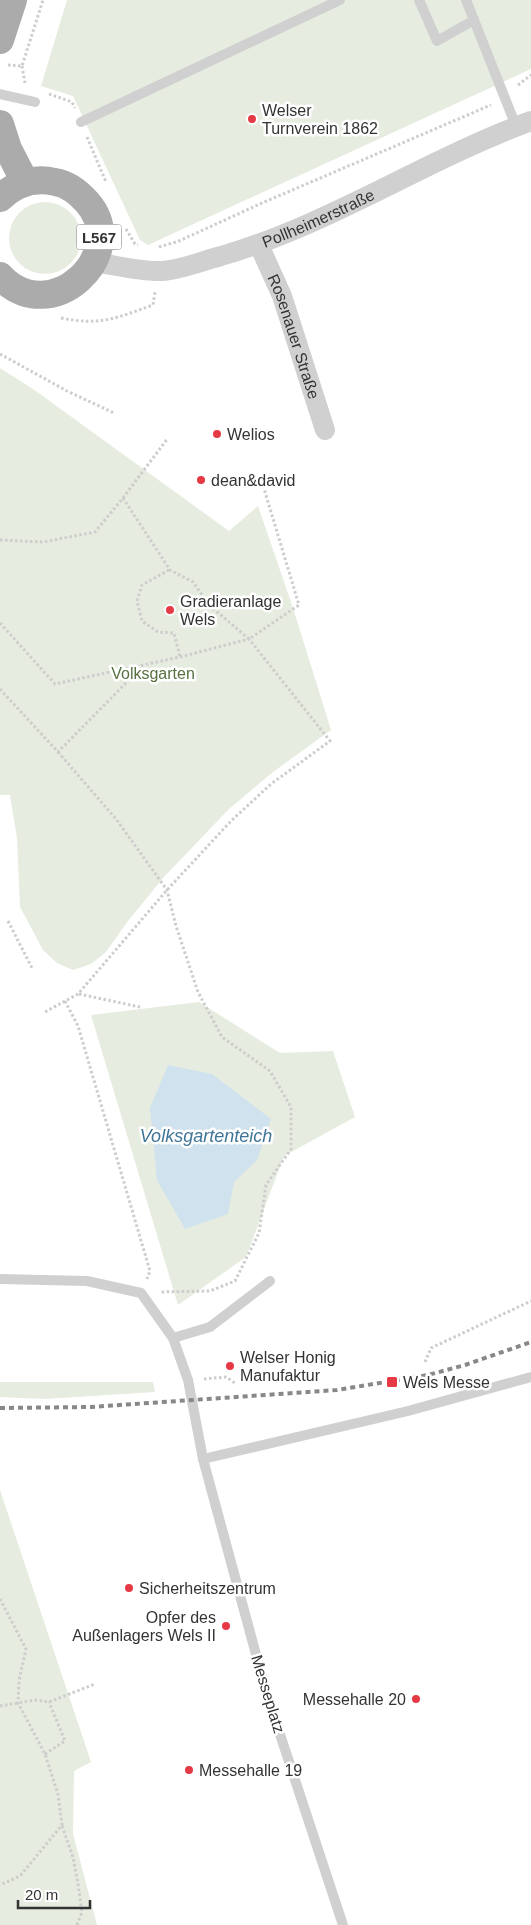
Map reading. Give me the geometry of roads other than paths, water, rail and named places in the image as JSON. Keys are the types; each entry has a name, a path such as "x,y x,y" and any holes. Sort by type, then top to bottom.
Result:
{"main road":[{"path":"0,40 13,0"},
{"path":"0,124 8,149 25,182"},
{"name":"L567","path":"0,198 8,190 25,182 44,179 62,183 79,192 91,207 98,224 99,244 94,262 84,276 71,287 55,293 38,295 21,291 0,276"}],"street":[{"name":"Pollheimerstraße","path":"94,262 156,271 186,266 259,245 329,214 449,156 523,124"},
{"name":"Rosenauer Straße","path":"259,245 282,296 325,430"}],"lane":[{"path":"81,122 340,0"},
{"path":"419,0 437,41 474,20"},
{"path":"466,0 504,97 523,124"},
{"path":"0,94 35,102"},
{"name":"Messeplatz","path":"0,1279 87,1281 141,1293 172,1338 188,1380 203,1459 267,1695 344,1925"},
{"path":"172,1338 210,1327 270,1281"},
{"path":"203,1459 408,1411 531,1377"}],"water":[{"name":"Volksgartenteich","path":"168,1065 212,1074 271,1119 257,1160 234,1182 228,1214 185,1229 157,1180 150,1108"}],"railway":[{"path":"0,1408 91,1407 337,1390 428,1375 465,1365 531,1342"}],"place":[{"name":"Welser Turnverein 1862","path":"252,119"},
{"name":"Welios","path":"217,434"},
{"name":"dean&david","path":"201,480"},
{"name":"Gradieranlage Wels","path":"170,610"},
{"name":"Welser Honig Manufaktur","path":"230,1366"},
{"name":"Wels Messe","path":"392,1382"},
{"name":"Sicherheitszentrum","path":"129,1588"},
{"name":"Opfer des Außenlagers Wels II","path":"226,1626"},
{"name":"Messehalle 20","path":"416,1699"},
{"name":"Messehalle 19","path":"189,1770"}],"park label":[{"name":"Volksgarten","path":"153,673"}]}
